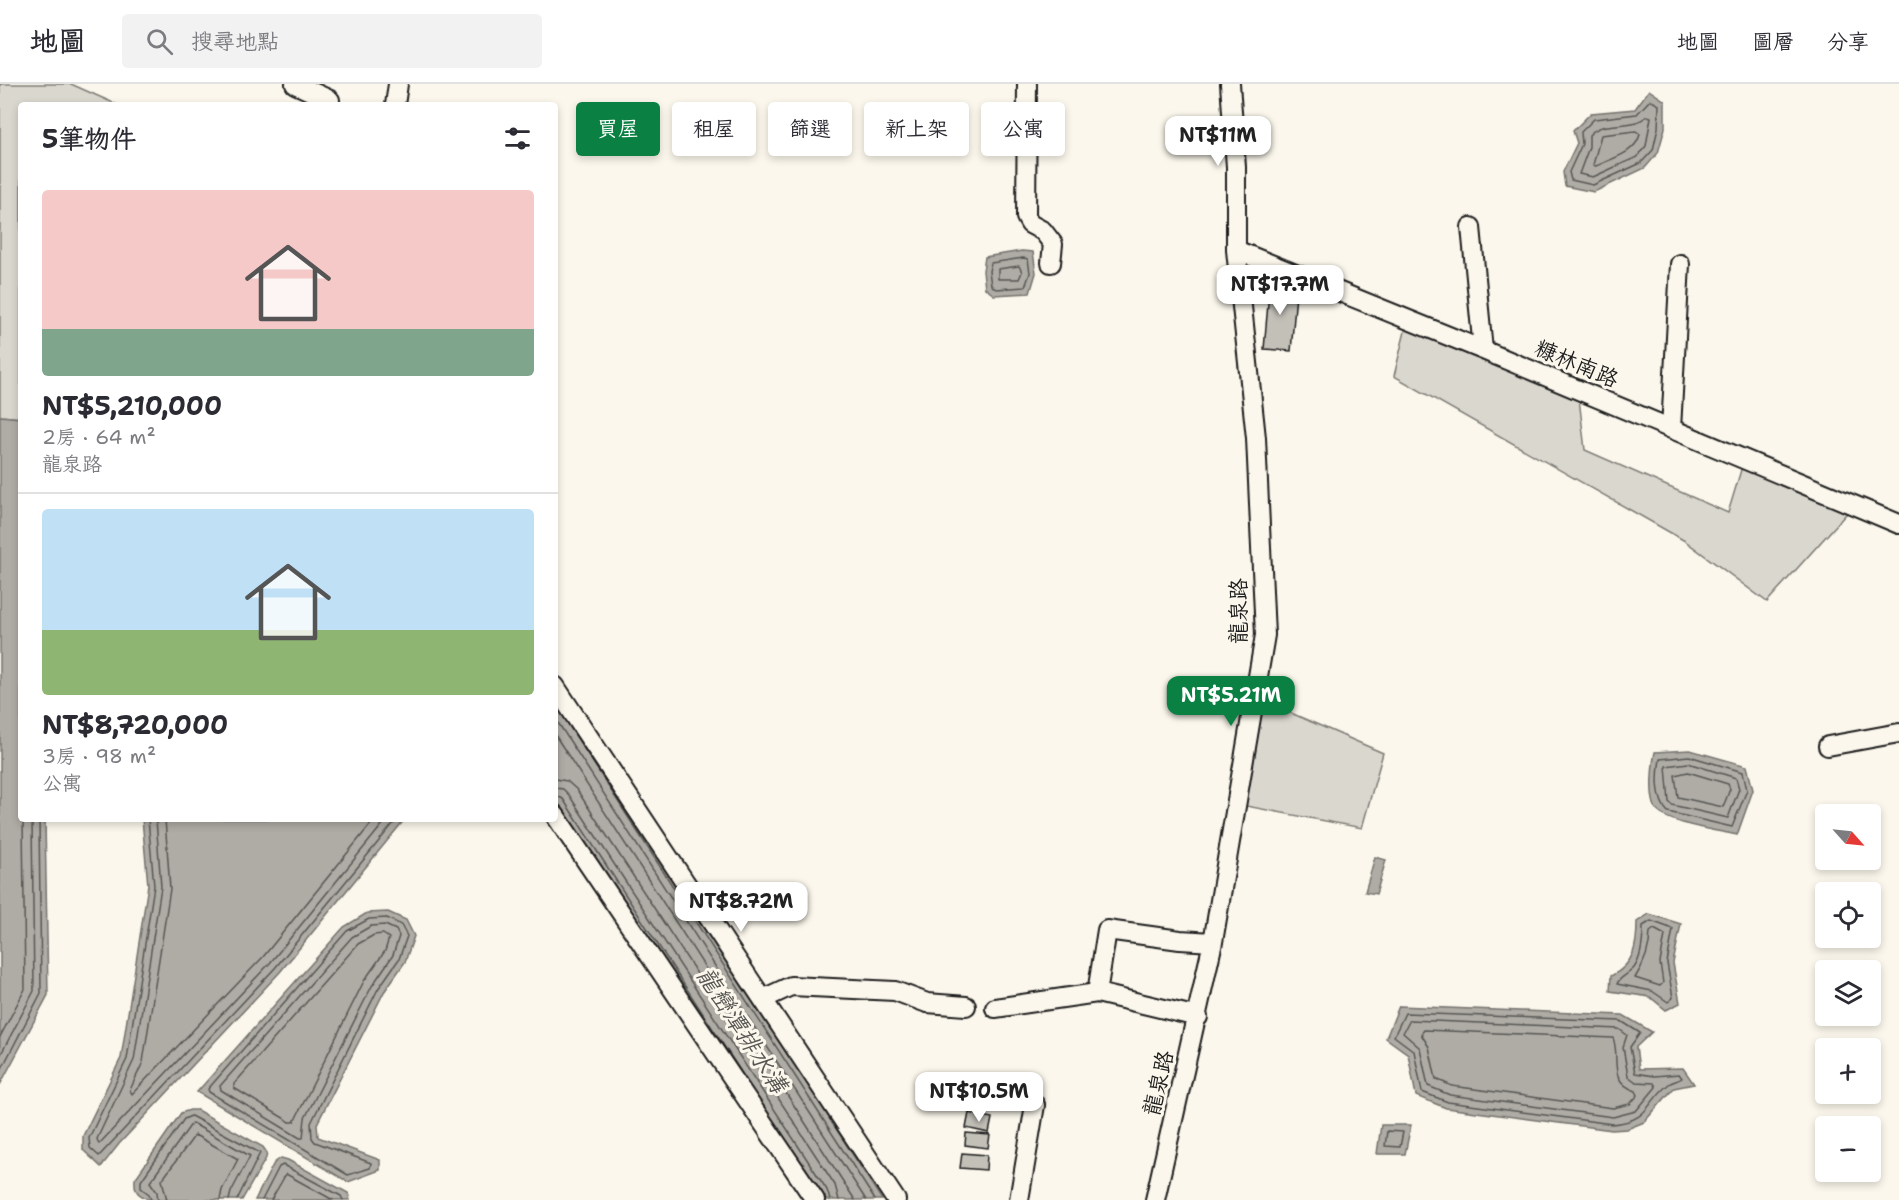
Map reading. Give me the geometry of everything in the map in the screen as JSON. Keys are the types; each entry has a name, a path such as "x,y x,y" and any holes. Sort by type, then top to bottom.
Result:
{"street":[{"path":"296,84 330,100 330,102"},
{"path":"395,102 398,84"},
{"path":"1027,84 1026,217 1030,224 1043,231 1053,244 1051,263"},
{"name":"龍泉路","path":"1155,1200 1198,1017 1213,942 1265,635 1256,438 1236,250 1236,167 1230,84"},
{"path":"1471,227 1483,350"},
{"name":"糠林南路","path":"1236,250 1483,350 1899,525"},
{"path":"1671,429 1680,264"},
{"path":"558,690 896,1200"},
{"path":"1828,746 1899,733"},
{"path":"558,819 812,1199"},
{"path":"1097,993 1107,930 1213,942"},
{"path":"764,999 791,986 895,991 927,1003 966,1006"},
{"path":"995,1008 1097,993 1198,1017"},
{"path":"1018,1200 1035,1106"}],"shaded area":[{"path":"0,84 71,84 111,102 18,102 18,418 0,416"},
{"path":"1408,319 1578,390 1585,450 1728,513 1744,460 1855,504 1767,602 1685,541 1394,376"},
{"path":"1261,700 1383,753 1362,828 1246,806"}],"water":[{"path":"1649,90 1665,101 1665,128 1658,153 1645,168 1594,192 1565,186 1563,172 1577,143 1573,131 1591,113 1635,109"},
{"path":"1022,251 1033,252 1036,273 1030,293 994,295 985,288 983,271 985,257"},
{"path":"0,416 18,418 18,822 45,822 48,995 0,1085"},
{"name":"龍巒潭排水溝","path":"558,698 882,1200 818,1200 558,803"},
{"path":"1690,750 1747,766 1753,790 1737,835 1680,822 1661,814 1656,809 1652,789 1655,752"},
{"path":"142,822 403,822 280,972 119,1144 101,1167 83,1150 83,1136 121,1058 148,885"},
{"path":"1375,857 1386,860 1376,894 1365,892"},
{"path":"388,912 406,920 414,936 405,962 384,992 317,1124 318,1137 380,1160 380,1170 348,1182 197,1092 344,927 367,913"},
{"path":"1649,914 1681,924 1673,963 1680,1003 1666,1010 1650,997 1610,991 1611,976 1625,966 1633,954 1637,922"},
{"path":"1399,1006 1623,1015 1652,1032 1636,1047 1639,1069 1683,1068 1694,1084 1674,1088 1644,1122 1627,1129 1612,1130 1446,1108 1416,1096 1408,1054 1386,1038"},
{"path":"197,1110 263,1147 267,1153 242,1200 150,1200 136,1190 135,1179 181,1113"},
{"path":"1381,1125 1411,1125 1405,1154 1377,1154"},
{"path":"281,1158 348,1193 350,1200 255,1200 274,1163"}],"building":[{"path":"1270,281 1297,283 1291,351 1264,349"},
{"path":"973,1082 995,1084 994,1096 972,1094"},
{"path":"969,1113 992,1118 989,1133 966,1128"},
{"path":"966,1133 990,1135 988,1148 965,1145"},
{"path":"962,1153 987,1155 986,1170 960,1168"}]}
